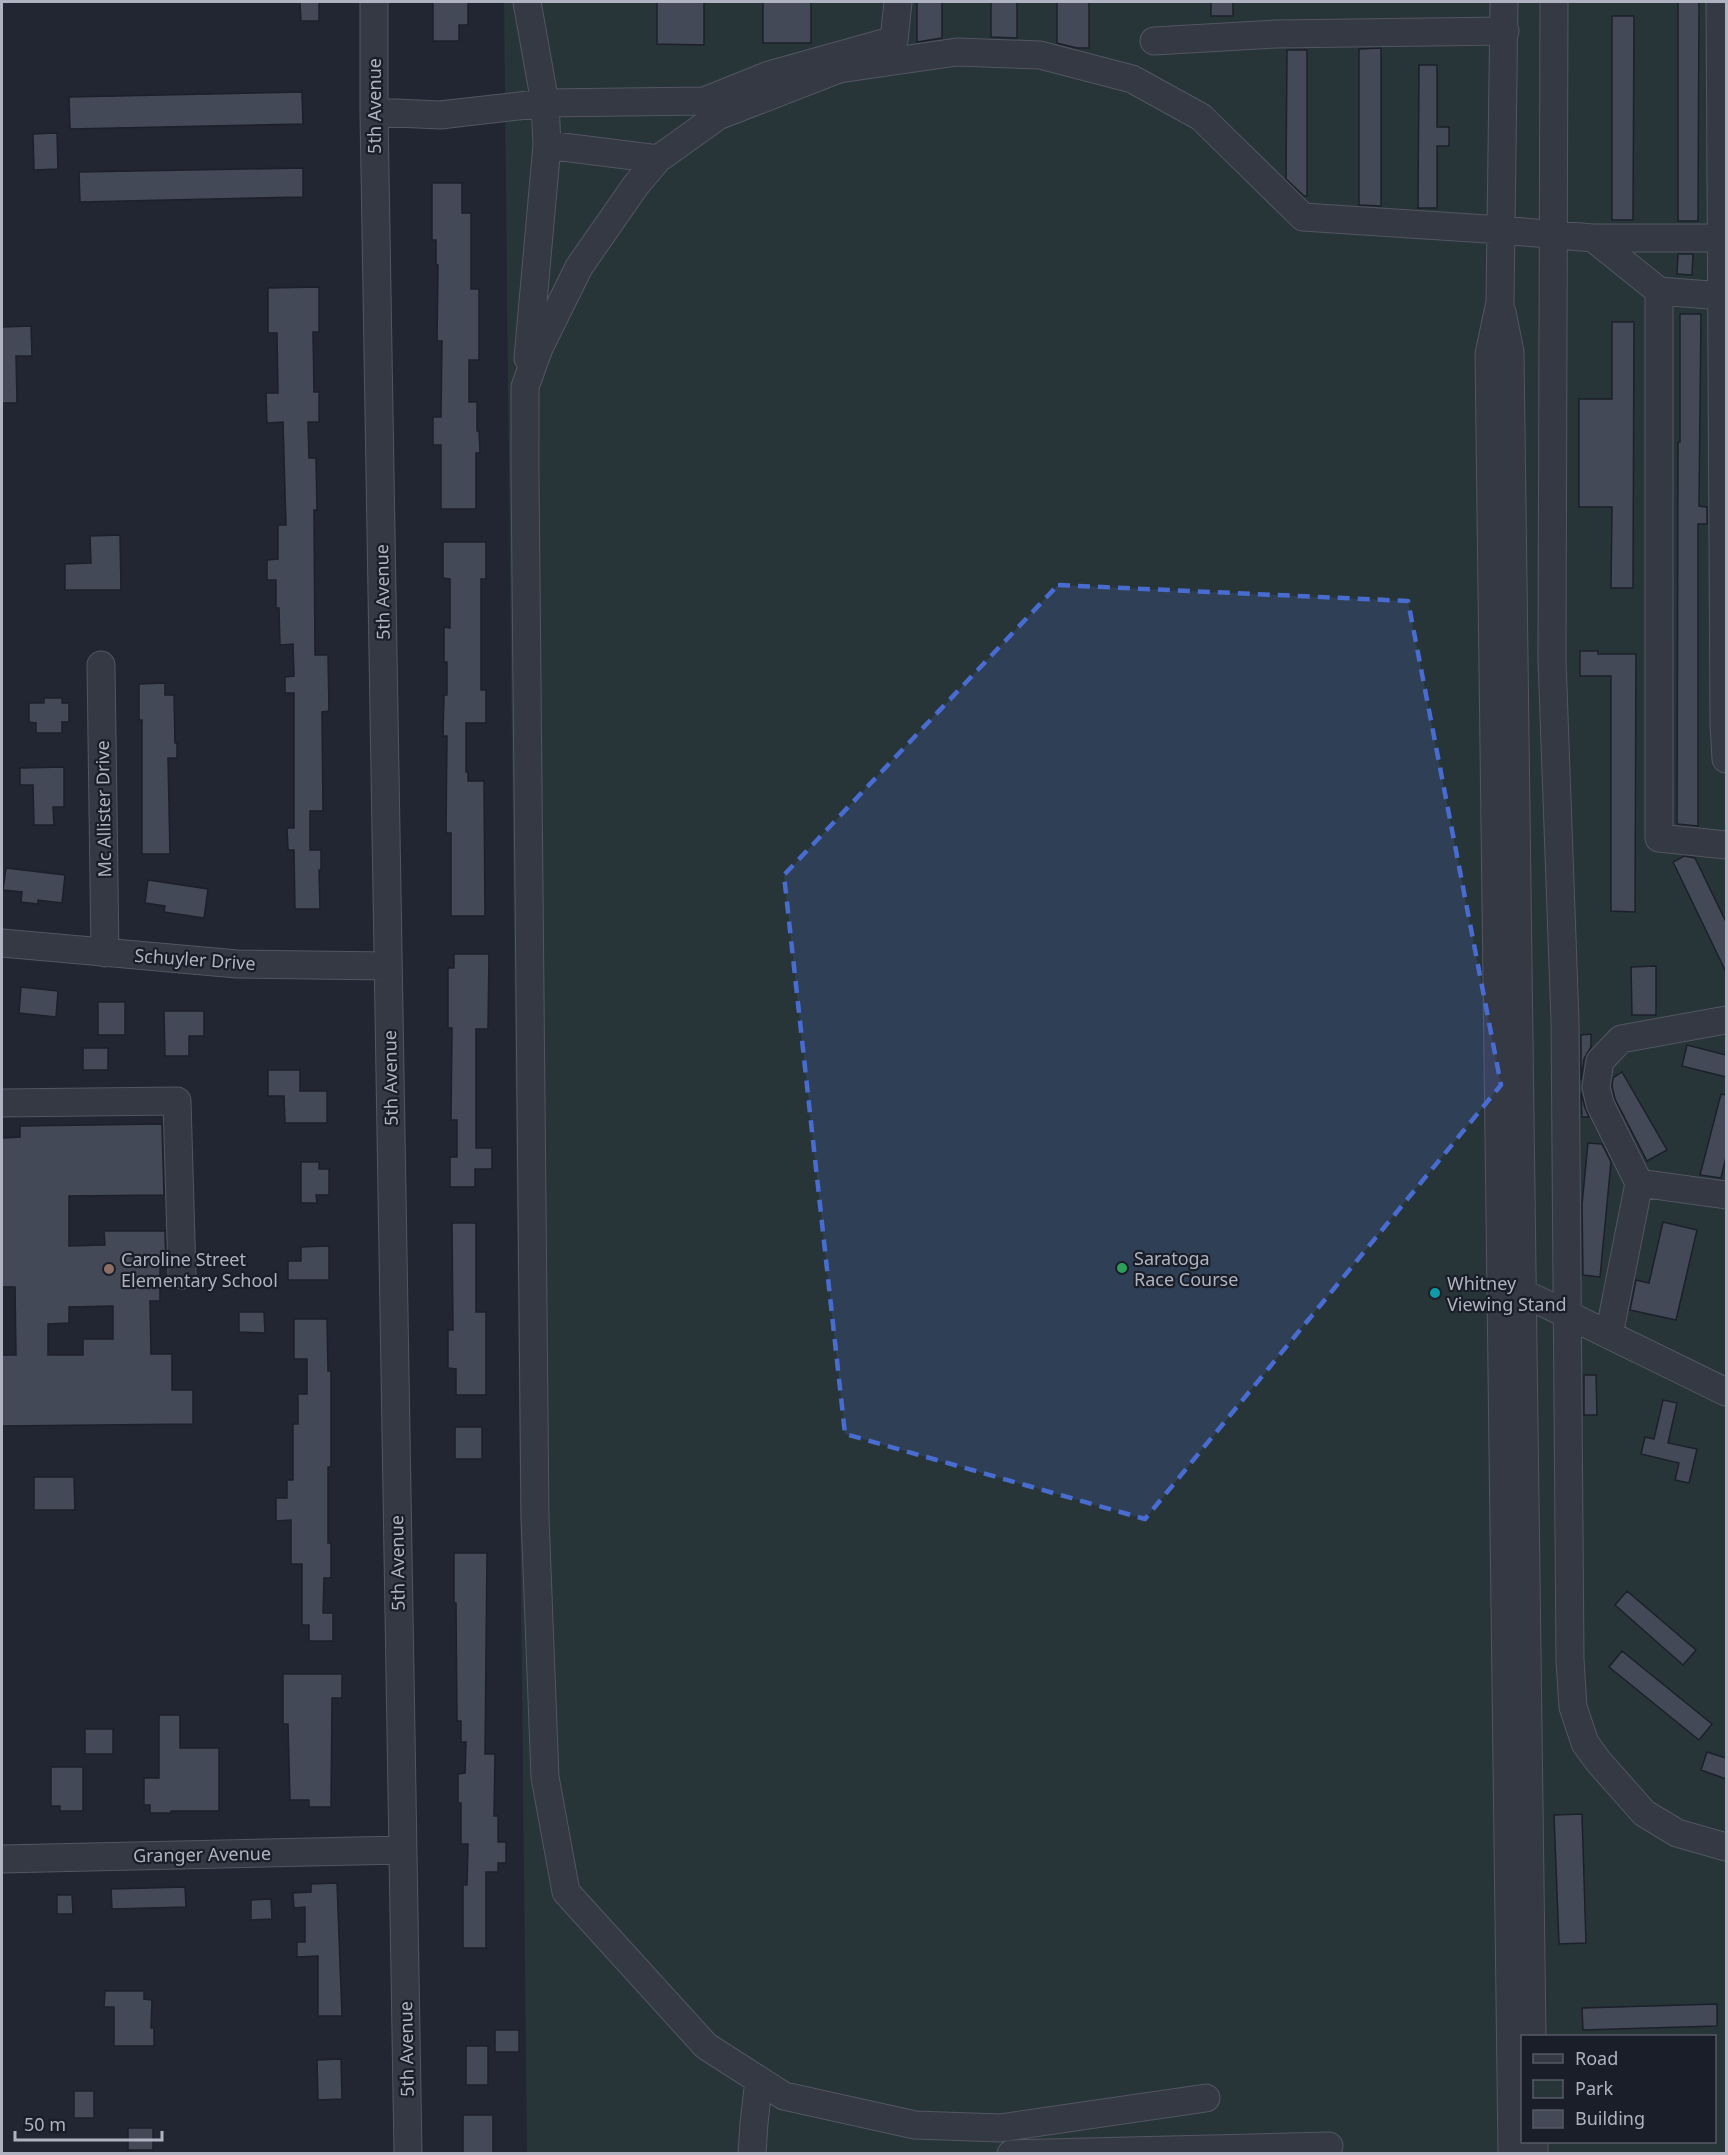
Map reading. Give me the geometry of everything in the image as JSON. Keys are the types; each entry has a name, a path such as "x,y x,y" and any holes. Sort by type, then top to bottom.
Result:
{"street":[{"name":"5th Avenue","path":"374,2 408,2154"},
{"path":"527,2 544,103 547,145 525,387 535,1517 545,1777 566,1892 706,2046 784,2096 915,2124 1000,2128 1206,2098"},
{"path":"374,112 440,115 544,103 704,101 769,75 894,40 898,2"},
{"path":"1504,2 1500,302 1510,352 1505,720 1518,1769 1525,2032"},
{"path":"1554,2 1552,660 1565,1021 1570,1660 1573,1707 1585,1743 1644,1813 1677,1833 1726,1847"},
{"path":"1720,2 1726,759"},
{"path":"1154,40 1276,34 1505,31"},
{"path":"525,387 539,348 579,267 636,185 658,159 718,116 839,69 957,52 1040,55 1132,79 1201,117 1303,217 1593,238 1722,238"},
{"path":"547,145 658,159"},
{"path":"1593,238 1659,291 1722,296"},
{"path":"1659,291 1659,838 1726,845"},
{"name":"Mc Allister Drive","path":"100,665 105,953"},
{"name":"Schuyler Drive","path":"2,943 237,964 388,966"},
{"path":"1609,1335 1639,1183 1600,1104 1596,1087 1600,1061 1621,1039 1726,1020"},
{"path":"2,1103 177,1101 182,1275"},
{"path":"1639,1183 1726,1195"},
{"path":"1512,1287 1726,1392"},
{"name":"Granger Avenue","path":"2,1858 402,1850"},
{"path":"1512,2154 1521,2064"},
{"path":"752,2154 759,2080"},
{"path":"1011,2154 1329,2146"}],"highlighted area":[{"path":"1058,585 1408,601 1501,1085 1145,1519 845,1434 784,875"}],"green space":[{"name":"Saratoga Race Course","path":"504,2 1726,2 1726,2153 527,2153"}],"building":[{"path":"300,2 319,2 319,21 301,21"},
{"path":"433,2 468,2 468,25 459,25 459,41 433,41"},
{"path":"657,2 704,2 704,45 657,44"},
{"path":"763,2 811,2 811,43 763,43"},
{"path":"917,2 942,2 942,38 917,42"},
{"path":"991,2 1017,2 1017,38 991,37"},
{"path":"1057,2 1089,2 1089,48 1077,48 1057,43"},
{"path":"1211,2 1233,2 1233,16 1211,16"},
{"path":"1678,2 1699,2 1698,221 1678,221"},
{"path":"1612,16 1634,16 1633,220 1612,220"},
{"path":"1381,48 1381,206 1359,205 1359,49"},
{"path":"1287,50 1307,50 1307,196 1304,196 1286,179"},
{"path":"1419,65 1437,65 1437,127 1449,127 1449,146 1437,146 1437,208 1418,208"},
{"path":"302,92 303,124 70,129 69,97"},
{"path":"57,133 58,169 34,170 33,134"},
{"path":"303,168 303,197 80,202 79,172"},
{"path":"432,183 462,183 462,213 471,213 471,289 479,289 479,360 469,360 469,402 477,402 477,431 479,431 480,453 476,453 476,509 441,509 441,445 433,445 433,417 441,417 442,341 437,341 438,265 436,265 436,240 432,240"},
{"path":"1678,254 1693,254 1692,275 1677,274"},
{"path":"319,287 319,332 313,332 314,392 319,392 319,422 308,422 309,458 316,458 315,655 328,655 329,711 322,712 323,811 310,811 310,850 321,850 320,909 295,909 294,850 288,850 287,828 294,828 294,693 285,693 285,677 294,676 293,644 280,645 276,580 267,580 267,560 278,559 278,525 286,525 283,422 267,423 266,393 278,393 277,333 268,333 268,288"},
{"path":"1680,314 1701,314 1699,506 1707,507 1707,524 1698,524 1698,826 1677,824"},
{"path":"1612,322 1634,322 1633,588 1611,588 1612,507 1579,507 1579,399 1612,399"},
{"path":"31,326 32,356 16,356 17,403 2,403 2,327"},
{"path":"120,535 121,590 65,590 65,564 91,563 90,536"},
{"path":"443,542 486,542 486,579 481,579 481,690 486,690 486,723 466,723 468,781 484,781 485,916 451,916 451,833 446,833 447,736 443,736 444,695 447,695 444,627 450,628 450,579 443,578"},
{"path":"1580,651 1598,651 1598,654 1636,654 1635,912 1611,911 1611,676 1580,676"},
{"path":"165,683 165,695 174,695 175,743 177,743 177,758 168,758 170,854 142,854 142,720 139,720 139,684"},
{"path":"44,698 62,698 62,703 69,703 69,722 62,722 62,733 36,733 36,723 29,722 29,703 44,703"},
{"path":"64,767 64,807 53,807 54,825 34,825 33,785 20,785 20,768"},
{"path":"1684,856 1695,858 1726,922 1726,972 1673,862"},
{"path":"6,868 65,875 62,903 38,900 38,904 21,902 22,892 3,890"},
{"path":"148,880 208,889 204,918 164,912 165,906 145,903"},
{"path":"454,954 489,954 488,1029 476,1029 476,1148 492,1148 492,1169 475,1169 475,1187 450,1187 450,1157 457,1157 457,1120 451,1120 452,1028 448,1028 448,968 454,968"},
{"path":"1656,966 1656,1015 1632,1015 1631,967"},
{"path":"21,987 58,991 56,1017 19,1013"},
{"path":"98,1002 125,1002 125,1035 98,1035"},
{"path":"164,1011 204,1011 204,1036 189,1036 189,1056 165,1056"},
{"path":"1591,1034 1591,1047 1584,1059 1581,1080 1581,1035"},
{"path":"1687,1045 1726,1055 1726,1077 1682,1066"},
{"path":"83,1048 108,1048 108,1070 83,1070"},
{"path":"268,1070 300,1070 300,1091 327,1091 327,1123 285,1123 284,1096 268,1096"},
{"path":"1622,1072 1667,1150 1647,1161 1615,1099 1613,1078"},
{"path":"1581,1093 1585,1108 1589,1117 1582,1117"},
{"path":"1721,1094 1726,1095 1726,1157 1721,1178 1700,1175"},
{"path":"162,1124 164,1195 69,1196 69,1246 105,1245 104,1231 165,1231 166,1268 160,1268 160,1301 150,1301 151,1354 172,1354 172,1390 193,1390 193,1424 2,1426 2,1355 16,1355 15,1287 2,1287 2,1138 20,1137 20,1126","holes":["113,1306 113,1339 83,1339 83,1355 48,1355 48,1324 69,1323 69,1307"]},
{"path":"1588,1143 1602,1144 1611,1162 1600,1277 1583,1275 1582,1204"},
{"path":"301,1162 319,1162 319,1169 329,1169 329,1195 316,1195 317,1203 301,1203"},
{"path":"1663,1222 1697,1230 1676,1320 1630,1310 1636,1280 1649,1283"},
{"path":"452,1223 476,1223 476,1312 486,1312 486,1395 456,1395 456,1369 448,1368 448,1330 453,1330"},
{"path":"329,1246 329,1280 288,1280 288,1261 301,1261 301,1247"},
{"path":"239,1312 264,1312 265,1333 239,1332"},
{"path":"294,1319 327,1319 328,1371 331,1371 328,1543 331,1543 331,1578 324,1578 323,1613 333,1613 333,1641 309,1641 309,1625 302,1625 302,1564 291,1564 291,1520 276,1521 276,1498 287,1498 287,1480 293,1480 293,1424 298,1424 298,1394 307,1394 307,1359 294,1359"},
{"path":"1584,1375 1596,1375 1597,1415 1584,1415"},
{"path":"1663,1400 1677,1403 1668,1443 1697,1449 1689,1483 1675,1480 1679,1463 1641,1454 1645,1437 1654,1439"},
{"path":"455,1427 482,1427 482,1459 455,1459"},
{"path":"34,1477 74,1477 75,1510 34,1510"},
{"path":"454,1553 487,1553 485,1754 495,1754 494,1816 498,1816 498,1842 506,1842 506,1863 498,1863 498,1872 486,1872 486,1948 463,1948 463,1885 467,1885 468,1844 461,1844 458,1774 465,1773 466,1742 461,1742 461,1721 457,1721"},
{"path":"1627,1591 1696,1650 1683,1665 1615,1605"},
{"path":"1622,1651 1712,1724 1699,1740 1609,1667"},
{"path":"283,1674 342,1674 342,1698 332,1698 331,1807 309,1807 309,1800 290,1800 288,1724 283,1724"},
{"path":"159,1715 180,1715 180,1748 219,1748 219,1811 150,1813 150,1805 144,1805 144,1778 159,1778"},
{"path":"85,1729 113,1729 113,1754 85,1754"},
{"path":"1707,1752 1726,1758 1726,1779 1701,1770"},
{"path":"51,1767 83,1767 83,1811 60,1811 60,1806 51,1806"},
{"path":"1582,1814 1586,1943 1559,1944 1554,1815"},
{"path":"337,1883 342,2016 318,2016 318,1956 297,1957 297,1942 305,1942 305,1907 294,1908 293,1893 311,1892 311,1884"},
{"path":"185,1887 186,1907 112,1909 111,1889"},
{"path":"57,1895 72,1895 73,1914 57,1914"},
{"path":"271,1899 272,1919 251,1920 251,1900"},
{"path":"105,1991 144,1991 144,1999 152,2000 151,2028 154,2028 154,2046 114,2046 114,2007 104,2007"},
{"path":"1717,2004 1717,2026 1583,2030 1582,2008"},
{"path":"495,2030 519,2030 519,2052 495,2052"},
{"path":"466,2046 488,2046 488,2085 466,2085"},
{"path":"341,2059 342,2099 318,2100 317,2060"},
{"path":"74,2091 94,2091 94,2118 74,2118"},
{"path":"463,2115 493,2115 493,2154 463,2154"},
{"path":"128,2128 153,2128 153,2150 128,2150"}],"place":[{"name":"Saratoga Race Course","path":"1122,1268"},
{"name":"Caroline Street Elementary School","path":"109,1269"},
{"name":"Whitney Viewing Stand","path":"1435,1293"}]}
